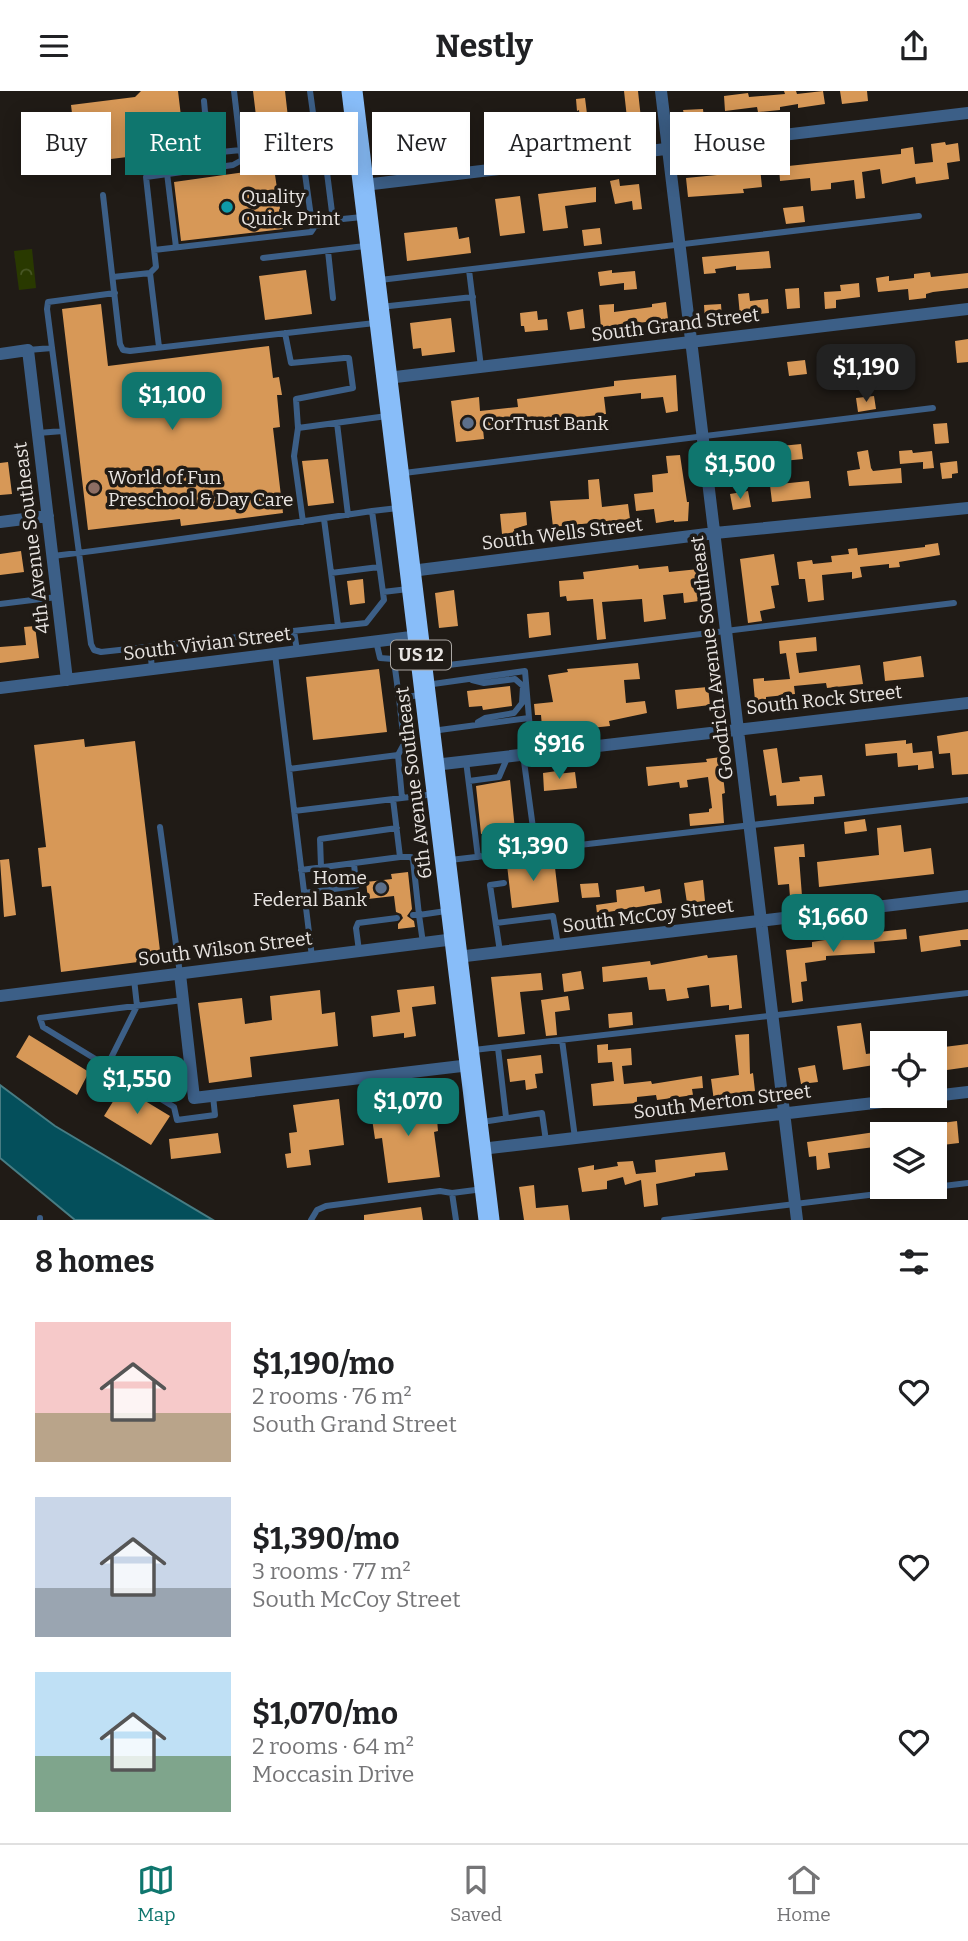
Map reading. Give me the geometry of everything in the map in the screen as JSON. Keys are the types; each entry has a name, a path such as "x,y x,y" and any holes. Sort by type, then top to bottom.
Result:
{"highway":[{"name":"6th Avenue Southeast","path":"352,91 489,1220"}],"street":[{"name":"Goodrich Avenue Southeast","path":"661,91 797,1220"},
{"path":"364,185 968,113"},
{"name":"South Grand Street","path":"387,378 968,309"},
{"path":"0,354 27,350"},
{"name":"4th Avenue Southeast","path":"27,350 66,680"},
{"name":"South Wells Street","path":"412,580 715,533 968,508"},
{"path":"0,522 48,516"},
{"name":"South Vivian Street","path":"0,688 419,636"},
{"name":"South Rock Street","path":"434,765 968,703"},
{"name":"South McCoy Street","path":"456,948 500,952 968,896"},
{"name":"South Wilson Street","path":"0,996 423,943 456,948"},
{"path":"180,974 194,1098 469,1058"},
{"name":"South Merton Street","path":"481,1149 968,1092"}],"lane":[{"path":"234,91 240,142"},
{"path":"310,91 314,112"},
{"path":"204,101 203,119 207,145 221,152 240,150"},
{"path":"113,277 150,273 156,267 146,177 156,175"},
{"path":"167,175 176,247"},
{"path":"305,175 312,224 315,226"},
{"path":"325,175 333,220"},
{"path":"103,195 120,344 123,350 285,333 473,297"},
{"path":"153,250 310,232 315,226 329,224 333,220 368,216"},
{"path":"375,281 919,216"},
{"path":"263,258 371,246"},
{"path":"328,251 333,298"},
{"path":"470,270 481,366"},
{"path":"150,273 159,347"},
{"path":"115,293 48,302 47,309 93,650 101,652 366,623 383,600 372,511"},
{"path":"285,333 291,363 344,358 349,358 352,363 353,388 296,399 298,428 294,456 303,522"},
{"path":"27,350 52,348"},
{"path":"398,473 933,408"},
{"path":"298,428 391,416"},
{"path":"337,423 348,515"},
{"path":"38,433 63,431"},
{"path":"53,557 402,508"},
{"path":"324,519 338,626"},
{"path":"331,573 379,567"},
{"path":"383,592 412,580"},
{"path":"0,604 57,597"},
{"path":"399,698 424,682 727,631 954,603"},
{"path":"366,623 380,658 394,661 404,744 398,754 402,798"},
{"path":"294,631 297,651"},
{"path":"150,647 152,669"},
{"path":"275,654 312,957"},
{"path":"424,682 525,671 536,850"},
{"path":"467,679 484,683 515,680 523,686 522,703 514,713 485,718 473,725"},
{"path":"430,731 529,718"},
{"path":"289,769 398,754"},
{"path":"468,781 499,777 508,756"},
{"path":"466,761 478,857"},
{"path":"294,811 437,793"},
{"path":"393,799 400,857"},
{"path":"445,860 968,800"},
{"path":"160,827 180,974"},
{"path":"321,867 320,839 397,828"},
{"path":"301,870 411,857 416,915 423,943"},
{"path":"304,893 356,886 355,863"},
{"path":"500,952 490,885 504,883"},
{"path":"416,915 452,911"},
{"path":"496,923 554,916 558,946"},
{"path":"359,951 356,928 358,923 397,918"},
{"path":"95,1090 136,1006 134,979"},
{"path":"469,1058 498,1048 968,993"},
{"path":"183,1000 40,1018 43,1027 174,1107 177,1120 215,1115 212,1096"},
{"path":"562,1040 575,1138"},
{"path":"498,1048 506,1117"},
{"path":"477,1122 542,1113 546,1141"},
{"path":"663,1220 968,1183"},
{"path":"311,1220 317,1210 326,1206 485,1188"},
{"path":"452,1193 456,1220"}],"green space":[{"path":"32,249 36,288 19,290 14,251"}],"water":[{"path":"0,1085 55,1126 213,1220 75,1220 0,1158"}],"building":[{"path":"141,91 178,91 180,112 125,112 125,157 111,159 111,112 72,112 71,105 135,97"},
{"path":"253,91 285,91 287,112 256,112"},
{"path":"624,91 638,91 640,112 626,112"},
{"path":"784,91 796,91 797,94 823,91 825,104 798,108 798,104 780,107 780,110 758,112 757,107 725,111 724,96 748,93 749,97 785,94"},
{"path":"840,91 867,91 868,101 842,104"},
{"path":"585,98 587,112 577,111 576,99"},
{"path":"703,109 703,112 684,112"},
{"path":"958,143 960,161 947,163 949,179 916,184 915,177 882,184 880,169 862,172 865,198 856,199 854,180 831,183 831,189 811,191 810,178 780,181 780,175 790,175 790,166 901,154 901,149 913,147 915,164 933,162 931,144"},
{"name":"Quality Quick Print","path":"226,175 275,175 283,229 181,241 174,182"},
{"path":"761,175 762,187 743,189 744,193 688,197 686,178"},
{"path":"619,179 620,186 639,184 642,209 633,210 632,201 615,204 610,181"},
{"path":"596,187 596,202 565,206 568,228 543,231 538,194"},
{"path":"520,196 525,233 500,236 495,199"},
{"path":"803,206 805,222 786,224 783,208"},
{"path":"457,227 459,239 469,237 471,253 407,261 404,233"},
{"path":"600,228 602,244 584,246 582,230"},
{"path":"769,251 771,268 736,270 736,266 715,269 716,273 704,274 702,257"},
{"path":"306,270 312,314 265,320 259,276"},
{"path":"612,270 612,273 635,271 637,289 624,290 624,283 600,286 598,272"},
{"path":"930,272 931,277 968,273 968,288 933,292 926,294 926,298 909,300 908,289 878,292 876,278 889,276 889,281 914,278 914,274"},
{"path":"859,283 860,297 836,300 836,308 825,309 824,292 841,291 840,285"},
{"path":"799,288 800,308 787,309 785,289"},
{"path":"749,293 750,301 768,299 769,313 740,316 738,294"},
{"path":"666,302 668,319 601,328 599,305 614,304 614,312 652,307 652,304"},
{"path":"101,304 108,366 269,346 273,378 279,377 282,395 277,395 280,427 273,428 283,513 181,526 180,519 88,530 62,309"},
{"path":"721,304 722,319 705,321 704,305"},
{"path":"583,309 585,328 570,330 567,312"},
{"path":"537,311 538,320 547,319 548,330 525,332 524,326 521,326 520,313"},
{"path":"451,318 455,352 422,356 421,348 413,349 410,323"},
{"path":"968,339 968,362 957,363 955,341"},
{"path":"876,350 879,375 866,376 864,351"},
{"path":"840,355 842,376 825,378 825,357"},
{"path":"805,360 807,374 789,376 787,362"},
{"path":"676,375 678,411 666,413 663,397 641,399 641,393 604,397 606,414 483,429 484,439 456,442 451,401 479,397 480,411 518,407 517,399 614,386 614,381"},
{"path":"874,396 876,409 858,412 856,398"},
{"path":"947,423 949,443 935,444 933,424"},
{"path":"801,444 803,459 783,461 781,446"},
{"path":"868,450 873,471 901,468 902,483 849,486 847,471 860,469 857,452"},
{"path":"912,450 913,453 932,451 934,468 923,469 923,462 900,464 899,451"},
{"path":"680,455 689,502 688,521 656,523 654,509 636,511 634,494 653,492 652,475 668,473 666,456"},
{"path":"742,455 744,474 731,476 729,456"},
{"path":"328,459 334,503 308,506 302,461"},
{"path":"957,461 958,473 952,474 952,478 942,479 940,463"},
{"path":"8,462 12,494 0,495 0,463"},
{"path":"599,479 602,507 628,504 630,519 553,527 550,501 589,499 588,480"},
{"path":"809,481 811,498 772,502 770,485"},
{"path":"748,491 751,507 733,510 730,494"},
{"path":"526,512 527,525 514,529 515,533 502,534 500,514"},
{"path":"938,543 940,555 899,562 900,567 889,568 889,564 860,567 862,577 852,579 852,572 822,575 824,600 808,602 805,579 799,579 797,562 832,562 831,556 849,554 848,549 857,548 858,555"},
{"path":"21,551 24,572 0,575 0,554"},
{"path":"774,554 779,585 771,586 775,608 760,611 762,621 748,623 740,559"},
{"path":"638,565 639,569 668,566 669,572 699,569 699,601 684,603 683,593 663,595 666,619 644,622 642,599 602,602 606,639 597,640 593,599 567,601 566,596 560,597 559,581 584,579 583,572"},
{"path":"363,579 365,603 350,605 347,581"},
{"path":"454,590 458,626 439,628 435,593"},
{"path":"549,612 551,635 529,638 527,614"},
{"path":"35,626 39,658 0,663 0,647 26,645 24,627"},
{"path":"816,637 817,651 796,653 799,673 860,665 863,684 827,688 826,683 794,686 795,694 755,701 753,679 790,679 786,653 780,654 779,641"},
{"path":"921,656 924,677 885,681 883,662"},
{"path":"638,663 640,679 624,680 626,703 645,701 647,713 609,721 610,726 562,731 561,725 542,727 541,715 535,715 534,704 553,702 548,675 568,672 567,669"},
{"path":"379,669 387,732 313,740 306,677"},
{"path":"510,686 512,706 483,710 482,706 469,707 467,691"},
{"path":"708,687 710,705 677,709 675,690"},
{"path":"968,731 968,774 952,775 950,753 939,754 937,736"},
{"path":"84,739 85,747 135,741 161,959 61,972 51,886 42,887 38,848 46,847 34,745"},
{"path":"906,740 906,744 912,743 913,753 932,751 934,768 918,770 918,765 898,767 897,753 866,756 865,744"},
{"path":"777,748 782,783 800,781 799,777 822,775 825,796 814,797 814,804 777,806 776,795 770,796 763,750"},
{"path":"721,757 725,793 722,794 724,823 690,826 689,814 709,812 712,808 708,777 687,780 688,787 680,788 679,782 648,786 646,767 707,762 706,759"},
{"path":"557,771 557,774 575,772 577,788 544,791 543,773"},
{"path":"510,780 515,830 481,834 476,786"},
{"path":"865,819 867,831 845,834 844,822"},
{"path":"901,825 904,852 931,848 934,874 819,887 817,862 879,855 877,828"},
{"path":"804,844 805,857 799,857 802,896 790,897 789,884 778,885 774,847"},
{"path":"9,859 16,915 4,917 0,860"},
{"path":"554,859 559,902 512,908 507,865"},
{"path":"408,872 412,909 407,916 414,921 415,927 398,929 403,918 396,912 394,896 368,899 366,882 392,879 391,874"},
{"path":"703,880 705,901 687,903 684,883"},
{"path":"598,883 600,897 582,898 580,884"},
{"path":"644,886 645,892 660,889 662,903 608,912 609,921 598,922 596,905 617,902 616,890"},
{"path":"906,929 907,939 874,942 875,953 826,956 826,960 805,963 807,981 801,982 803,1001 792,1003 786,950 812,947 812,942 838,938 838,934"},
{"path":"968,929 968,940 960,940 961,946 921,952 919,936"},
{"path":"707,955 708,958 737,955 742,1008 729,1010 729,1005 711,1007 709,985 687,988 689,998 667,1001 665,989 649,990 647,977 603,982 602,967 650,961 651,965"},
{"path":"581,971 584,989 564,992 562,974"},
{"path":"541,973 543,990 520,992 525,1034 498,1037 491,977"},
{"path":"434,986 436,1004 412,1007 416,1036 404,1038 404,1033 373,1037 371,1016 400,1012 397,990"},
{"path":"320,990 322,1014 335,1012 338,1046 250,1057 252,1077 209,1083 198,1003 242,998 245,1024 272,1020 270,996"},
{"path":"568,996 570,1010 555,1012 557,1035 546,1036 541,1000"},
{"path":"632,1012 633,1025 609,1028 608,1014"},
{"path":"861,1023 866,1054 870,1054 870,1066 843,1070 837,1026"},
{"path":"749,1034 750,1074 753,1073 755,1091 727,1094 727,1099 714,1101 711,1079 739,1075 735,1035"},
{"path":"29,1035 89,1072 77,1095 16,1057"},
{"path":"608,1044 608,1050 631,1048 632,1065 622,1066 624,1084 651,1081 652,1084 702,1076 703,1088 692,1089 693,1095 657,1100 656,1095 637,1097 637,1103 593,1106 591,1084 614,1081 612,1062 598,1063 597,1045"},
{"path":"968,1044 968,1067 947,1070 947,1047"},
{"path":"541,1055 543,1073 535,1074 537,1088 526,1090 525,1080 510,1082 507,1059"},
{"path":"815,1065 818,1082 801,1084 798,1068"},
{"path":"122,1087 170,1116 151,1145 104,1116"},
{"path":"435,1097 438,1131 434,1132 440,1177 388,1183 382,1138 375,1139 370,1105"},
{"path":"339,1099 344,1145 309,1150 311,1165 287,1168 285,1154 291,1153 289,1133 297,1132 293,1105"},
{"path":"957,1121 959,1143 947,1144 947,1122"},
{"path":"218,1133 221,1153 171,1159 169,1139"},
{"path":"870,1133 870,1148 828,1153 830,1168 817,1170 816,1156 809,1157 807,1142"},
{"path":"725,1152 728,1170 695,1173 695,1176 656,1184 658,1205 644,1207 641,1180 625,1185 623,1177 607,1181 607,1189 582,1192 578,1168 594,1165 594,1170 618,1166 617,1162 633,1161 636,1174 656,1172 655,1160"},
{"path":"534,1185 536,1208 568,1205 570,1220 524,1220 519,1187"},
{"path":"421,1207 423,1220 364,1220 364,1215"}],"place":[{"name":"Quality Quick Print","path":"227,207"},
{"name":"CorTrust Bank","path":"468,423"},
{"name":"World of Fun Preschool & Day Care","path":"94,488"},
{"name":"Home Federal Bank","path":"381,888"}]}
